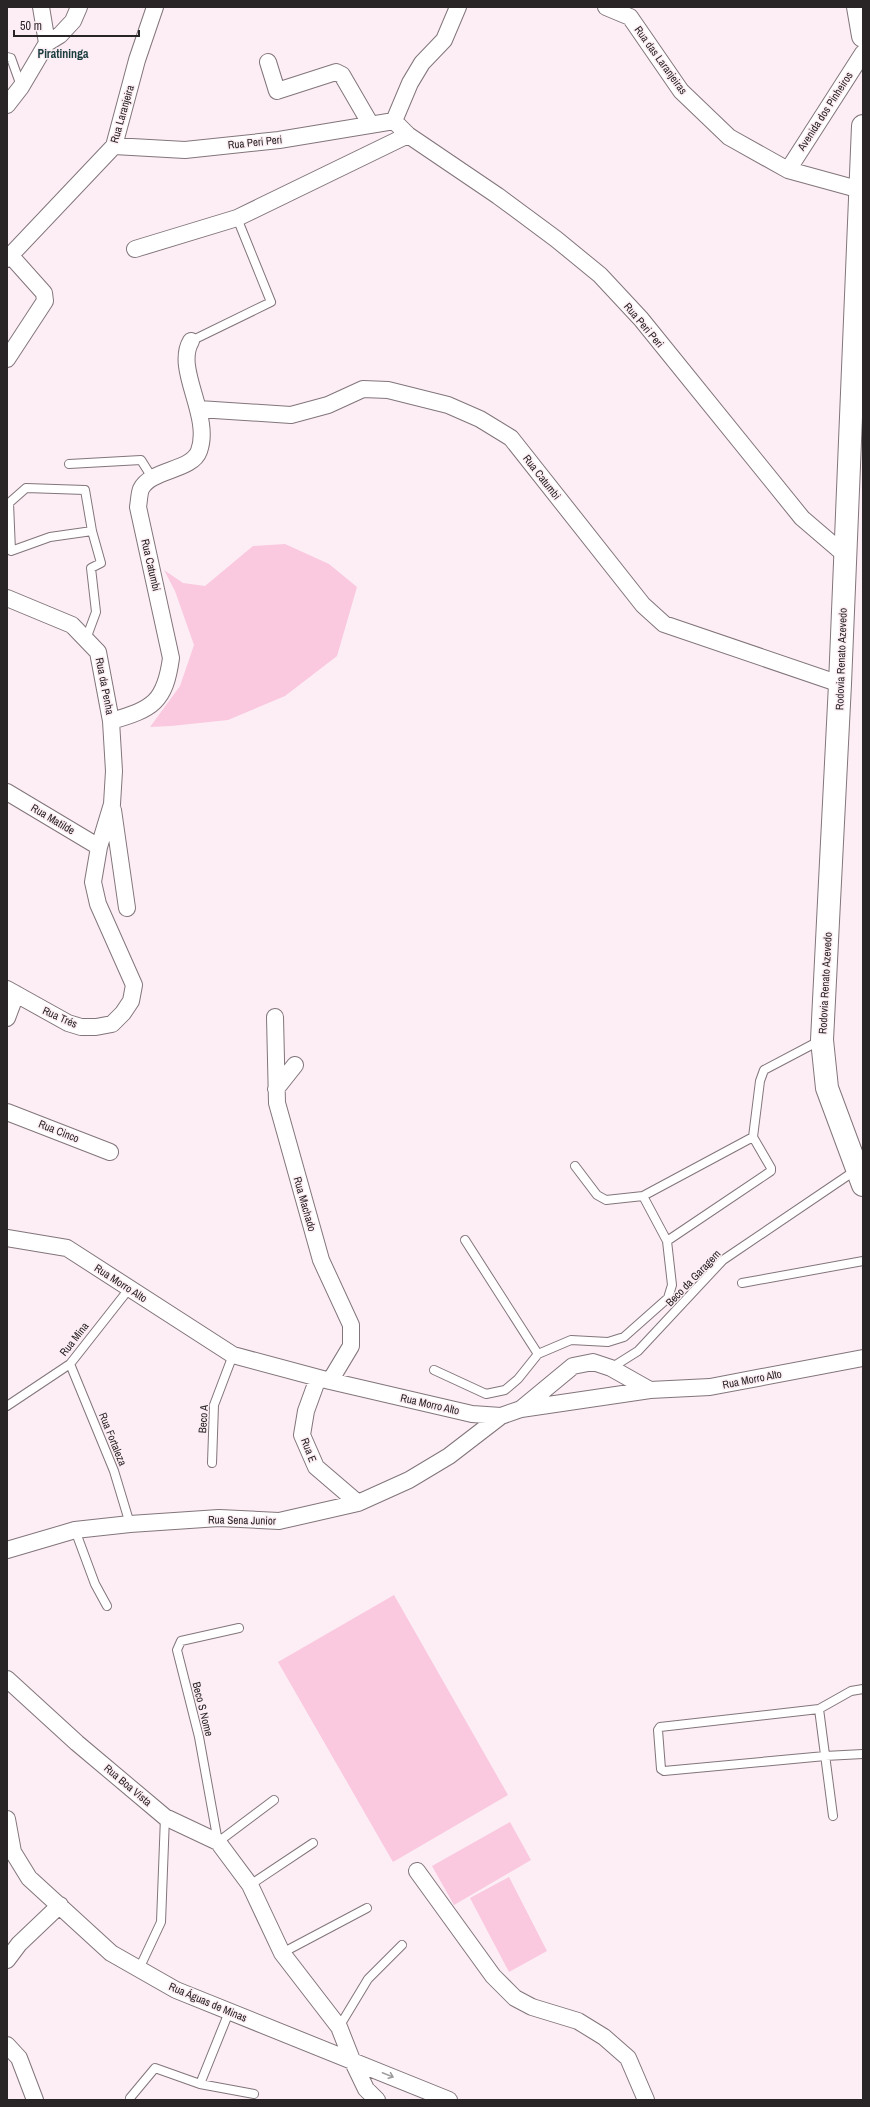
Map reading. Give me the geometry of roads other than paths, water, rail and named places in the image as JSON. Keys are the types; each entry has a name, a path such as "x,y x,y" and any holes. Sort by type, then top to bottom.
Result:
{"main road":[{"path":"858,7 863,36"},
{"name":"Rodovia Renato Azevedo","path":"860,1178 827,1088 822,1040 840,684 844,554 863,126"}],"street":[{"path":"41,7 47,43"},
{"path":"7,105 21,87 47,43 60,35 72,21 79,7"},
{"name":"Rua Laranjeira","path":"8,257 114,146 137,60 155,7"},
{"path":"394,121 410,83 422,63 444,40 458,7"},
{"name":"Rua das Laranjeiras","path":"606,7 630,17 681,91 729,137 788,170 861,190"},
{"name":"Avenida dos Pinheiros","path":"788,170 863,53"},
{"path":"268,62 277,91 336,72 342,75 371,125"},
{"name":"Rua Peri Peri","path":"114,146 185,150 279,140 394,121 408,135 504,200 556,239 600,275 641,319 802,518 844,554"},
{"path":"135,249 237,218 408,135"},
{"path":"7,359 45,300 44,293 8,257"},
{"name":"Rua Catumbi","path":"111,721 138,713 154,703 168,682 172,658 138,507 141,488 153,478 187,463 198,454 202,441 199,409 186,362 186,349 191,342"},
{"name":"Rua Catumbi","path":"199,409 291,415 328,405 363,389 388,390 448,405 480,419 511,438 643,605 664,624 840,684"},
{"name":"Rua da Penha","path":"7,598 72,624 98,652 111,721 114,771 112,804 127,908"},
{"name":"Rua Matilde","path":"7,792 99,847"},
{"name":"Rua da Penha","path":"112,804 99,847 93,882 98,904 134,985 131,1001"},
{"path":"7,1018 12,992"},
{"name":"Rua Trés","path":"12,992 68,1023 81,1026 96,1027 112,1024 131,1001"},
{"name":"Rua Machado","path":"275,1017 277,1103 321,1260 351,1325 351,1346 324,1380"},
{"path":"276,1089 295,1065"},
{"name":"Rua Cinco","path":"7,1112 110,1152"},
{"name":"Rua Morro Alto","path":"7,1238 67,1248 233,1355 324,1380 472,1414 501,1416 520,1409 573,1366 593,1362 611,1368 650,1390 710,1387 863,1358"},
{"name":"Rua E","path":"324,1380 306,1411 302,1435 316,1467 358,1504"},
{"path":"520,1409 650,1390"},
{"name":"Rua Sena Junior","path":"7,1550 75,1530 130,1524 219,1518 279,1521 358,1504 409,1480 449,1456 501,1416"},
{"name":"Rua Boa Vista","path":"7,1679 77,1743 165,1817 218,1842 250,1885 282,1953 339,2026 352,2060 366,2089 377,2100"},
{"name":"Rua Águas de Minas","path":"7,1819 10,1853 29,1878 111,1953 176,1990 449,2100"},
{"path":"417,1871 493,1976 515,1998 532,2007 578,2021 604,2037 628,2058 646,2100"},
{"path":"7,1960 19,1944 60,1905"},
{"path":"7,2045 19,2058 35,2100"}],"lane":[{"path":"7,57 11,58 21,87"},
{"path":"191,342 271,302 237,218"},
{"path":"69,464 140,460 153,478"},
{"path":"86,639 96,612 91,568 101,563 92,531 85,490 26,488 9,503 11,551 50,537 92,531"},
{"path":"667,1241 771,1171 771,1168 753,1137 760,1081 764,1070 822,1040"},
{"path":"575,1166 597,1195 606,1200 643,1196 753,1137"},
{"name":"Beco da Garagem","path":"611,1368 638,1351 723,1260 860,1178"},
{"path":"434,1370 486,1394 505,1390 518,1380 538,1354 571,1340 608,1342 624,1337 668,1298 672,1285 667,1241 643,1196"},
{"path":"464,1240 538,1354"},
{"path":"742,1283 863,1261"},
{"name":"Rua Mina","path":"7,1406 70,1364 129,1289"},
{"name":"Beco A","path":"212,1463 214,1405 233,1355"},
{"name":"Rua Fortaleza","path":"70,1364 114,1471 130,1524"},
{"path":"75,1530 95,1584 107,1606"},
{"name":"Beco S Nome","path":"218,1842 199,1737 177,1650 181,1641 239,1628"},
{"path":"863,1689 851,1691 819,1708 660,1727 658,1730 661,1769 664,1771 825,1756 863,1754"},
{"path":"819,1708 833,1816"},
{"path":"218,1842 274,1800"},
{"path":"139,1969 161,1922 165,1817"},
{"path":"250,1885 313,1843"},
{"path":"282,1953 368,1908"},
{"path":"339,2026 368,1979 402,1944"},
{"path":"200,2084 229,2012"},
{"path":"130,2098 155,2068 200,2084 254,2094"}],"district":[{"name":"Piratininga","path":"63,54"}]}
